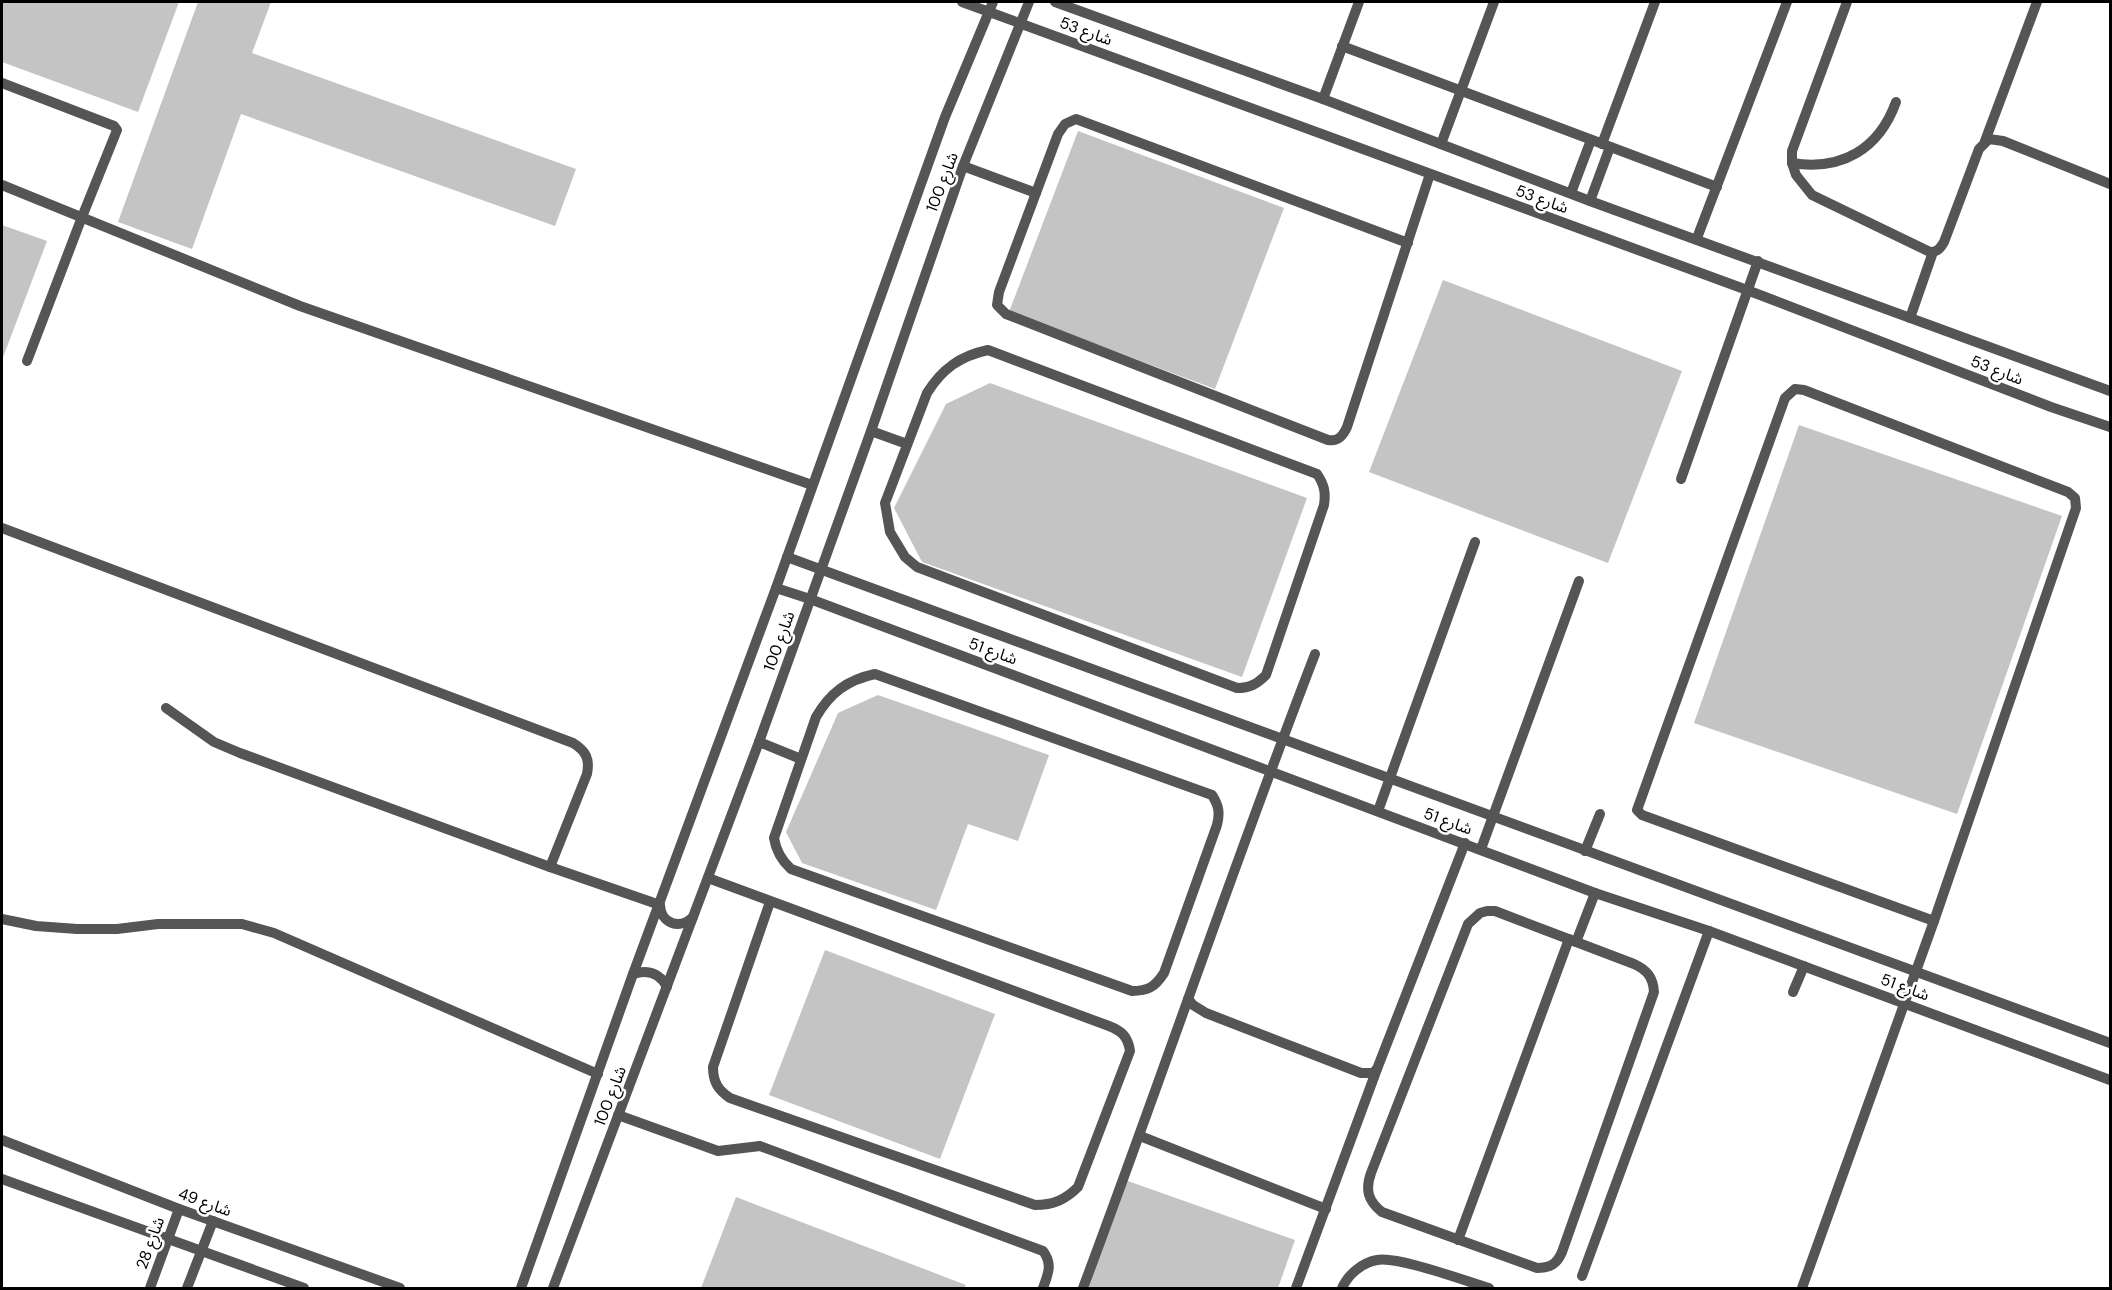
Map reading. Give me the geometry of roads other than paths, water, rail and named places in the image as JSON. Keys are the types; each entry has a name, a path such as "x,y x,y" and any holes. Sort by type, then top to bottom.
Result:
{"lane":[{"name":"شارع 53","path":"962,2 991,6 1021,23 1747,290 2051,407 2110,427"},
{"name":"شارع 100","path":"553,1288 759,742 963,166 1029,2"},
{"name":"شارع 53","path":"1055,2 2110,391"},
{"path":"1323,99 1359,2"},
{"path":"1441,144 1494,2"},
{"path":"1590,201 1606,146 1655,2"},
{"path":"1697,238 1787,2"},
{"path":"1847,2 1792,151 1792,164 1796,175 1812,195 1930,252 1940,249 1944,243 2037,2"},
{"name":"شارع 100","path":"520,1288 776,588 945,117 991,6"},
{"path":"1342,46 1717,187"},
{"path":"2,83 117,129 27,361"},
{"path":"1792,164 1822,165 1836,162 1863,150 1883,129 1896,102"},
{"path":"1408,243 1076,119 1061,128 999,292 997,305 1002,312 1332,441 1340,438 1347,427 1408,243 1430,174"},
{"path":"1985,141 1998,139 2110,184"},
{"path":"1571,194 1591,140"},
{"path":"963,166 1036,194"},
{"path":"2,184 300,306 812,485"},
{"path":"1910,318 1934,252"},
{"path":"1681,478 1758,261"},
{"path":"988,350 1317,474 1326,494 1324,505 1266,675 1258,683 1248,688 1237,688 916,567 896,545 886,518 885,503 907,444 927,393 935,380 958,360 972,353 988,350"},
{"path":"1802,1288 1906,1003 2076,508 2075,498 2064,490 1804,390 1795,389 1785,398 1637,810 1642,815 1934,921"},
{"path":"871,431 907,444"},
{"path":"2,528 573,743 581,748 589,765 550,867"},
{"path":"1378,811 1475,542"},
{"name":"شارع 51","path":"787,557 2110,1043"},
{"path":"1481,849 1579,581"},
{"name":"شارع 51","path":"776,588 810,598 1595,892 1709,930 2110,1080"},
{"path":"1083,1288 1140,1136 1270,770 1315,654"},
{"path":"875,674 1212,795 1218,804 1220,814 1164,974 1157,985 1145,991 1132,991 790,869 776,850 774,838 801,759 823,704 846,684 860,677 875,674"},
{"path":"166,708 214,742 240,753 660,905 663,916 672,923 683,924 693,917"},
{"path":"759,742 801,759"},
{"path":"1585,851 1600,814"},
{"path":"1296,1288 1377,1069 1465,843"},
{"path":"708,878 1109,1026 1124,1034 1129,1042 1130,1051 1078,1187 1070,1196 1059,1202 1035,1205 730,1098 722,1093 716,1086 713,1067 770,902"},
{"path":"1458,1240 1572,941 1595,892"},
{"path":"1496,911 1572,941 1643,968 1650,974 1654,992 1559,1259 1553,1265 1537,1268 1382,1212 1373,1205 1368,1195 1371,1173 1468,924 1480,913 1496,911"},
{"path":"2,919 36,926 77,929 117,929 158,924 242,924 274,933 598,1074"},
{"path":"1582,1276 1709,930"},
{"path":"1793,992 1804,966"},
{"path":"633,974 646,971 653,973 659,976 666,987"},
{"path":"1188,999 1206,1013 1361,1073 1373,1073 1377,1069"},
{"path":"618,1115 717,1151 760,1146 1043,1251 1050,1268 1043,1288"},
{"path":"1140,1136 1326,1209"},
{"name":"شارع 49","path":"2,1140 179,1209 400,1288"},
{"path":"2,1179 304,1288"},
{"name":"شارع 28","path":"150,1288 179,1209"},
{"path":"187,1288 213,1221"},
{"path":"1342,1288 1346,1280 1360,1267 1377,1260 1396,1260 1489,1288"}]}
